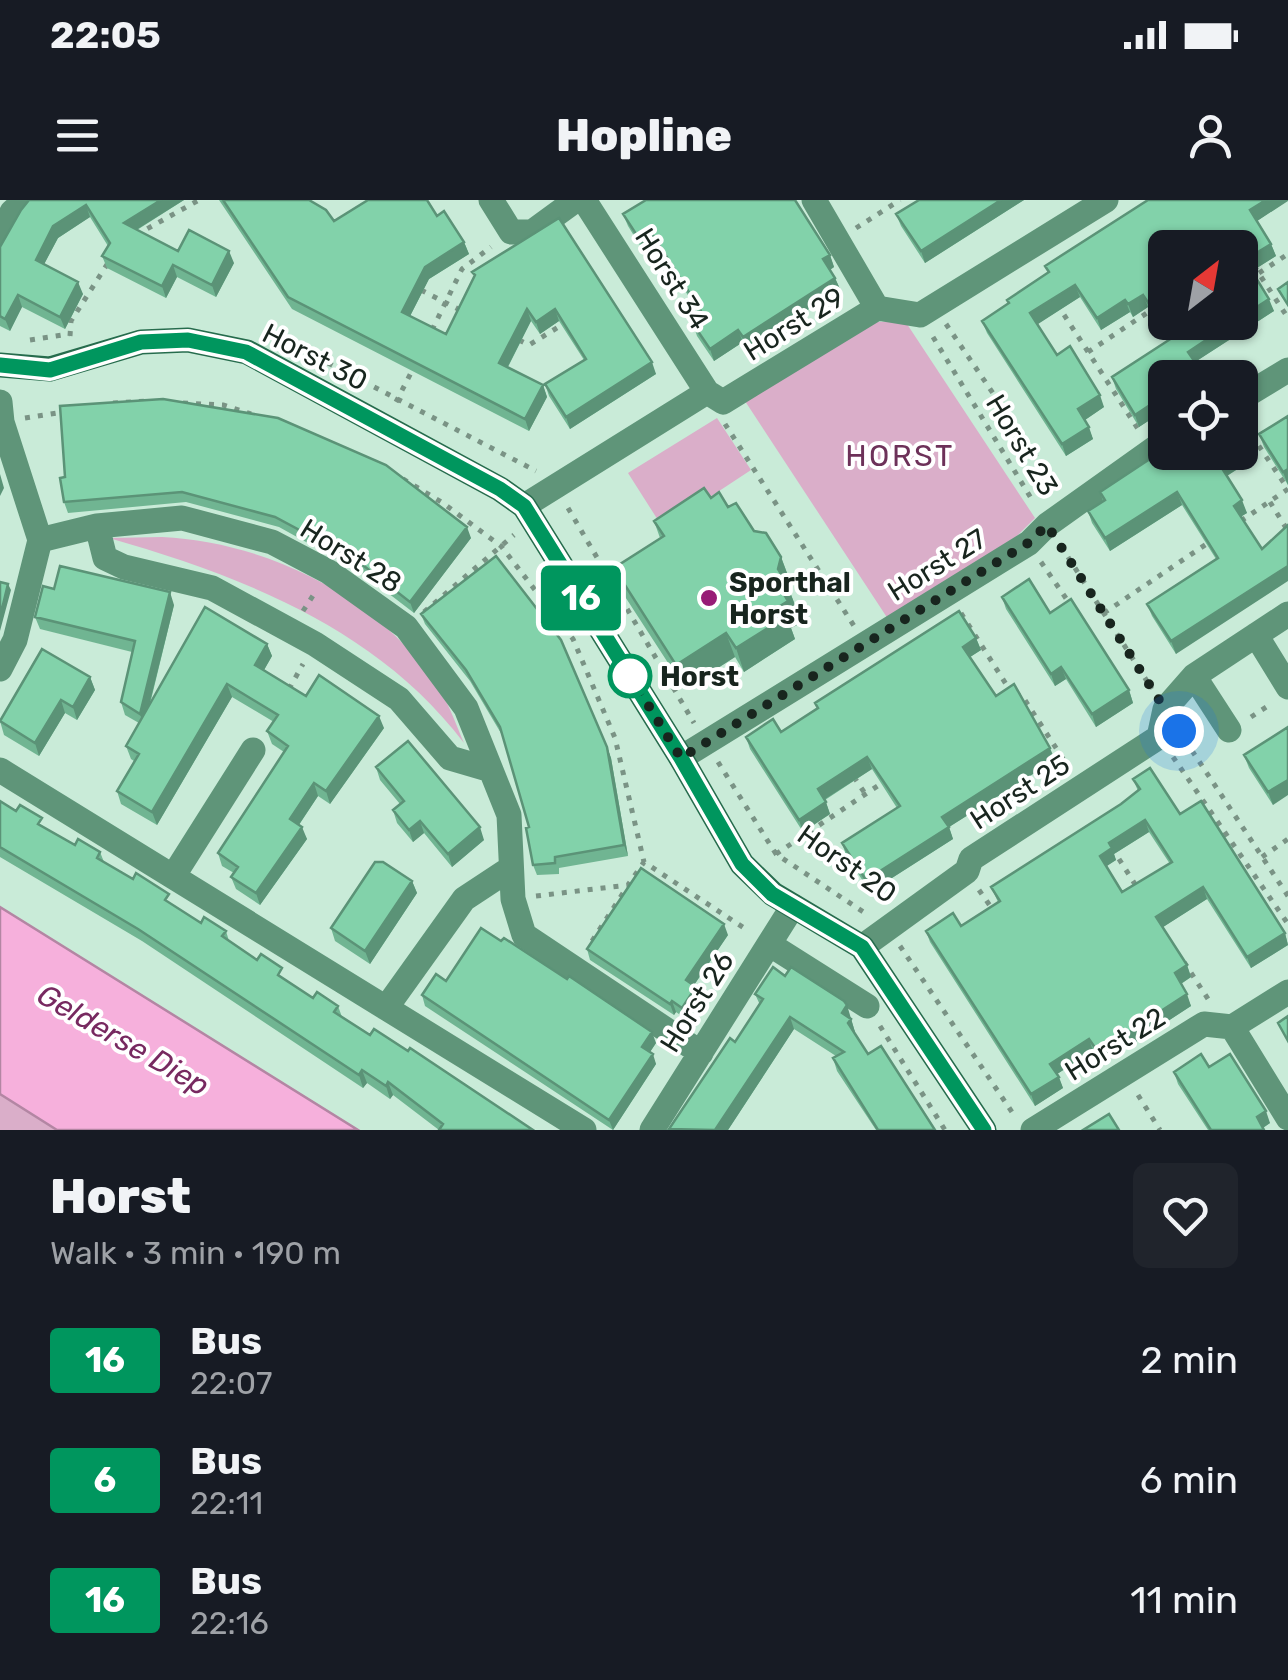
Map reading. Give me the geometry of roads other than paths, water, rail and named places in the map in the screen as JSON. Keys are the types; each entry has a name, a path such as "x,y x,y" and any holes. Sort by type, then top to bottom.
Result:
{"street":[{"path":"0,234 12,212 25,200"},
{"path":"490,200 511,232 532,232 576,200"},
{"name":"Horst 34","path":"584,200 715,397"},
{"path":"814,200 877,308"},
{"name":"Horst 29","path":"528,513 555,485 877,308 927,311 1106,200"},
{"name":"Horst 30","path":"0,365 50,370 141,342 188,340 246,352 500,489 528,513"},
{"path":"1258,389 1288,370"},
{"path":"0,669 15,640 40,540 1,412"},
{"name":"Horst 27","path":"681,758 1028,543 1047,525 1148,453"},
{"path":"528,513 681,758 742,864 772,894 862,947 984,1130"},
{"name":"Horst 28","path":"40,540 97,526 182,518 272,542 329,572 406,627 466,708 509,815 513,899 524,935 701,1053"},
{"path":"97,526 105,558 124,568 212,588 315,644 399,699 450,758 491,770"},
{"name":"Horst 25","path":"862,947 967,871 971,859 1159,737 1164,709 1194,676 1288,614"},
{"path":"1256,635 1288,687"},
{"path":"1194,676 1229,730"},
{"path":"174,874 253,750"},
{"path":"0,770 584,1130"},
{"path":"386,1008 464,899 511,868"},
{"name":"Horst 26","path":"652,1130 793,906"},
{"path":"769,944 867,1006"},
{"name":"Horst 22","path":"1034,1130 1204,1024 1232,1027 1288,992"},
{"path":"1232,1027 1288,1118"}],"water":[{"name":"Gelderse Diep","path":"0,907 358,1130 57,1130 0,1094"}],"place":[{"name":"Sporthal Horst","path":"709,598"},
{"name":"Horst","path":"630,676"}],"district":[{"name":"HORST","path":"900,456"}]}
